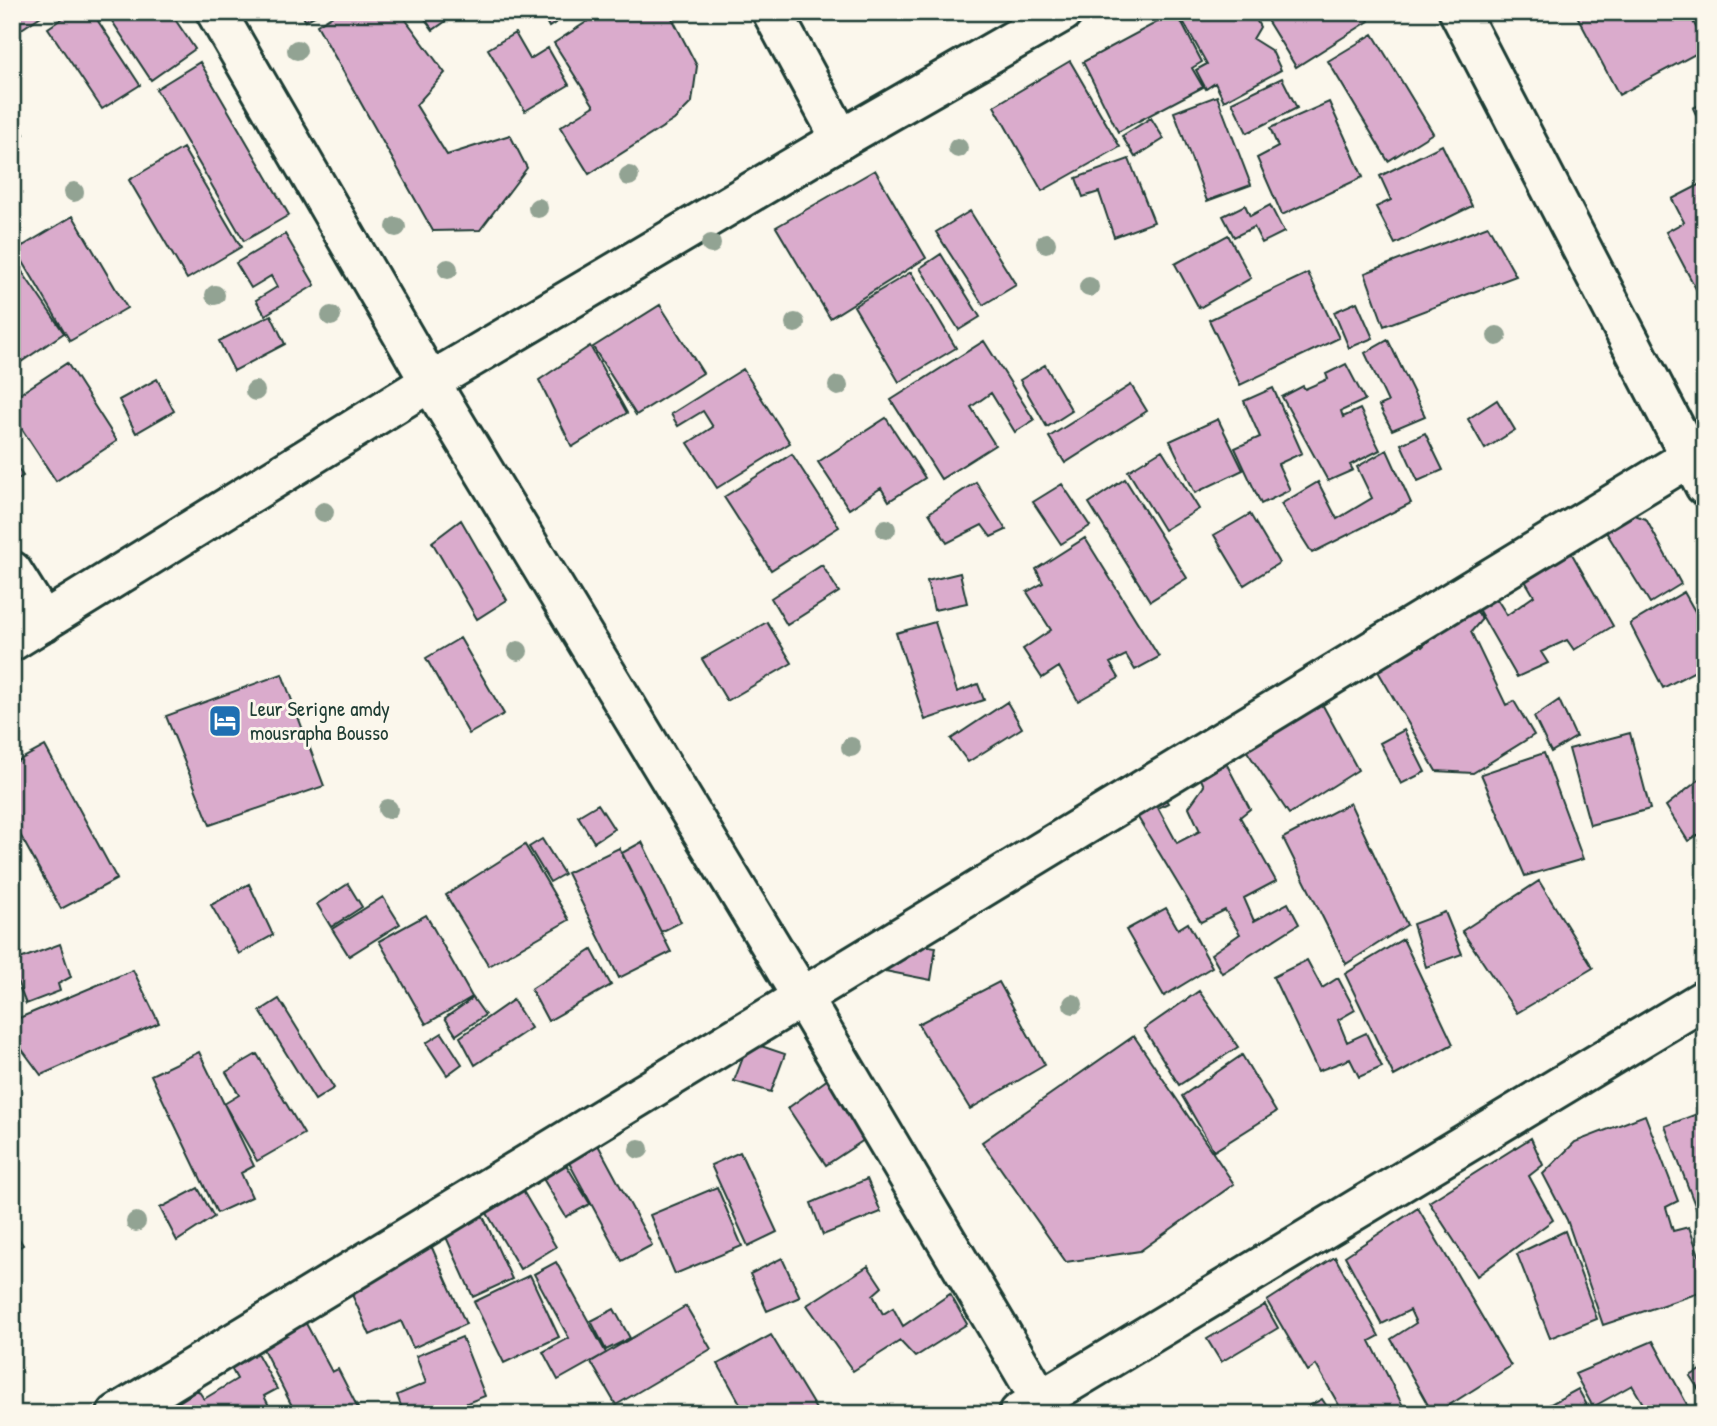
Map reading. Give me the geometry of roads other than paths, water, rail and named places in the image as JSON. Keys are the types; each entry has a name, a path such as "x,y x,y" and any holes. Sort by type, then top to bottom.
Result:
{"street":[{"path":"216,12 430,382 802,997 1036,1409 1705,999"},
{"path":"772,12 841,139"},
{"path":"12,571 28,631 430,382 841,139 1063,12"},
{"path":"117,1414 802,997 1700,464 1460,12"}],"place":[{"name":"Leur Serigne amdy mousrapha Bousso","path":"225,721"}]}
